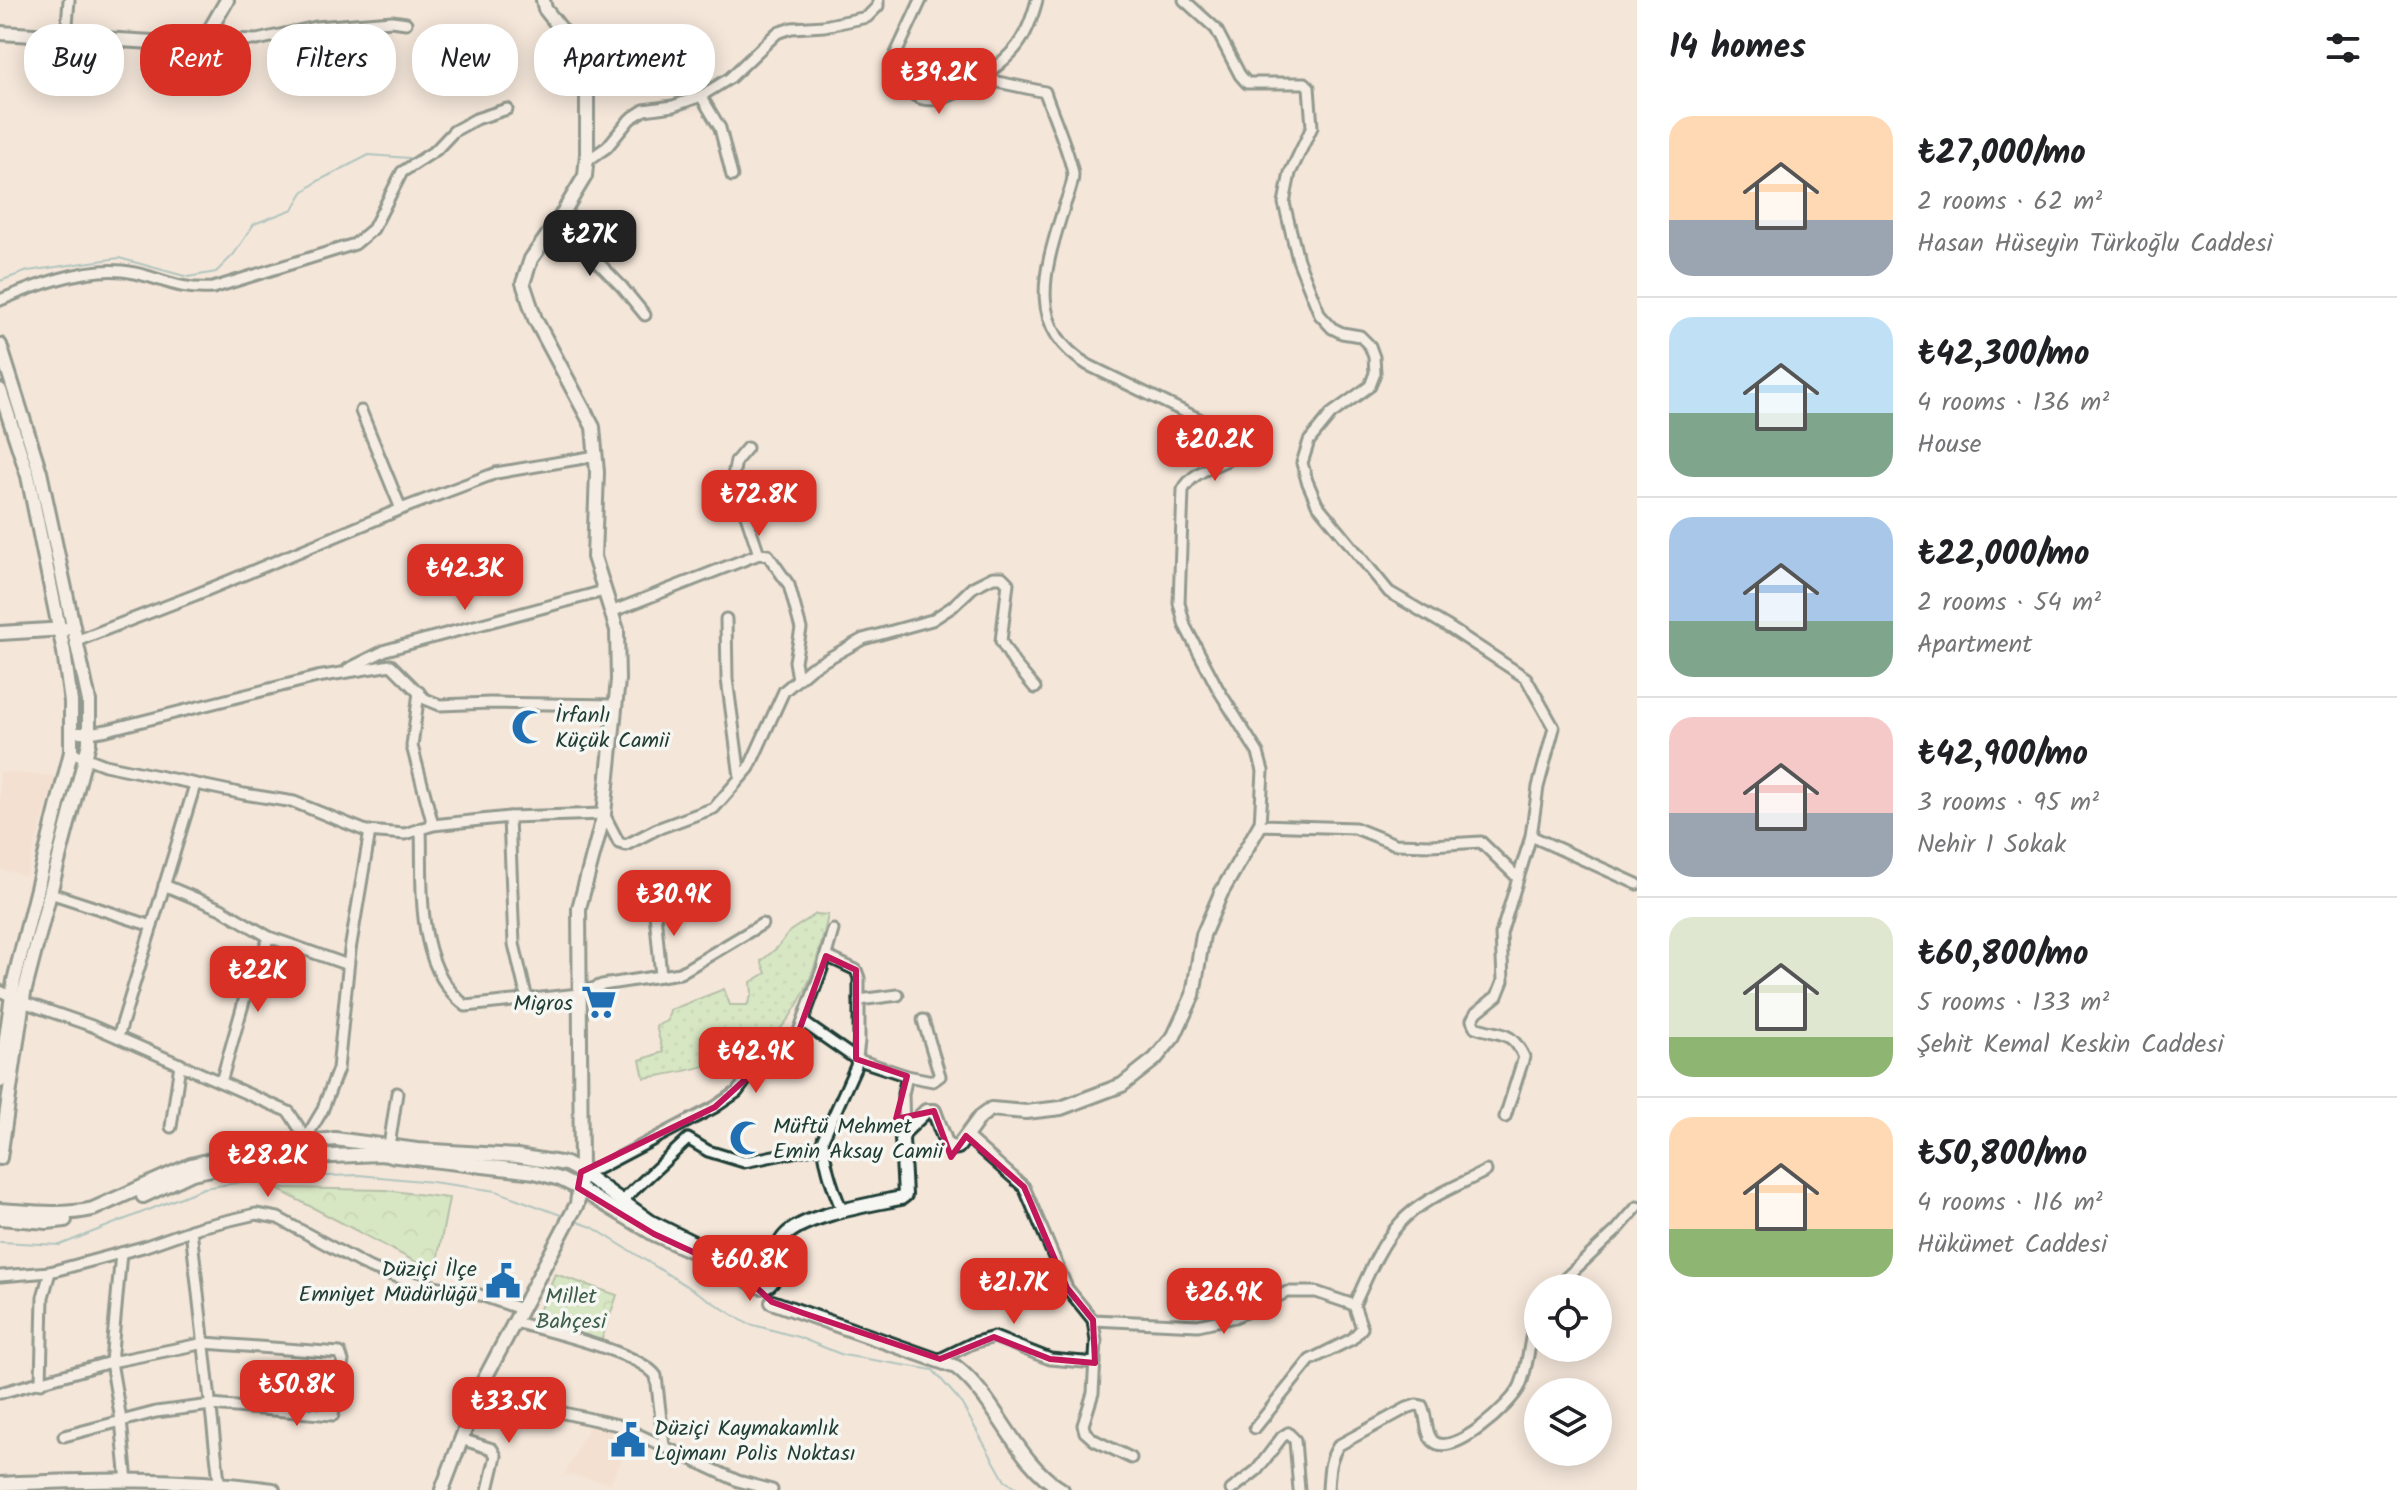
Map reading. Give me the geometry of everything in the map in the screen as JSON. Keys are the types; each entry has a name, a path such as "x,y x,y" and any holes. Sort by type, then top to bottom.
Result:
{"street":[{"path":"67,24 69,0"},
{"path":"213,24 227,0"},
{"path":"447,1489 478,1394 577,1204 581,1172 579,908 604,814 618,680 617,630 594,557 596,456 593,427 535,319 523,283 531,259 585,176 587,161 587,77 576,48 545,9 543,0"},
{"path":"715,87 730,78 777,33 867,17 878,6 878,0"},
{"path":"921,0 894,58 892,69 911,94 924,100 941,99 960,92 1017,47 1037,0"},
{"path":"1184,0 1216,29 1247,83 1305,83 1309,87 1312,127 1290,173 1284,203 1298,260 1320,315 1342,333 1360,336 1370,346 1375,373 1370,386 1331,414 1309,441 1302,463 1317,504 1389,592 1526,678 1554,728 1538,787 1531,836 1501,934 1503,981 1497,996 1472,1020 1475,1027 1508,1036 1518,1043 1524,1057 1505,1117"},
{"path":"251,40 316,27 392,21 406,23"},
{"path":"0,33 24,34"},
{"path":"904,1132 930,1110 934,1111 946,1143 951,1148 958,1147 980,1117 991,1109 1026,1112 1061,1108 1122,1085 1155,1059 1174,1036 1193,995 1203,935 1221,893 1260,825 1263,771 1258,753 1218,689 1185,626 1179,603 1183,490 1189,480 1214,464 1238,455 1242,449 1226,432 1070,355 1059,340 1047,312 1043,288 1073,173 1045,92 979,78"},
{"path":"587,161 607,147 630,119 644,110 673,106 701,96 720,128 732,176"},
{"path":"0,300 41,284 100,272 123,271 192,289 213,288 355,244 373,229 402,172 436,150 454,131 476,119 507,109"},
{"path":"558,221 645,315"},
{"path":"0,345 40,472 89,701 86,756 50,893 12,996 0,1158"},
{"path":"0,390 28,476 60,628 71,702 71,752 12,996 0,1081"},
{"path":"361,411 401,509"},
{"path":"747,448 736,461 733,476 759,554"},
{"path":"0,633 60,628 75,635 195,595 496,473 596,456"},
{"path":"611,612 759,554 768,555 789,585 801,629 795,661 798,679"},
{"path":"604,814 619,843 626,845 657,829 714,808 749,768 784,691 811,668 863,639 932,620 952,607 973,587 993,577 1002,577 1008,583 1001,641 1035,688"},
{"path":"340,673 386,650 604,591"},
{"path":"726,619 727,679 740,777"},
{"path":"71,732 89,733 340,673 391,665 425,699 440,705 616,705"},
{"path":"419,692 412,746 433,825"},
{"path":"71,752 105,765 294,802 370,831 405,834 433,825 509,817 604,814"},
{"path":"118,1037 195,785"},
{"path":"509,817 514,944 527,999"},
{"path":"1260,825 1355,828 1395,844 1481,842 1517,877"},
{"path":"421,828 425,932 449,993 466,1006 579,994 602,985 680,973 762,924"},
{"path":"306,1140 322,1111 338,1069 348,965 370,831"},
{"path":"1531,836 1637,884"},
{"path":"164,885 221,909 269,937 348,965"},
{"path":"50,893 152,926"},
{"path":"654,903 661,976"},
{"path":"581,1172 599,1168 715,1107 737,1092 749,1076 781,1063 791,1053 833,930"},
{"path":"221,1082 246,994 269,937"},
{"path":"826,956 856,970 859,978 856,1066 823,1139 833,1188 842,1210"},
{"path":"859,1000 898,995"},
{"path":"12,996 118,1037 289,1112 317,1156"},
{"path":"803,1022 856,1059 933,1081 940,1076 923,1020"},
{"path":"171,1127 180,1064"},
{"path":"772,1302 769,1295 776,1253 783,1237 792,1230 842,1210 905,1195 902,1139 903,1094 907,1076"},
{"path":"389,1146 397,1093"},
{"path":"966,1136 1024,1187 1067,1288 1093,1320 1093,1393 1083,1425 1085,1432 1094,1440 1131,1458"},
{"path":"0,1210 75,1213 93,1209 191,1165 255,1149 306,1140 335,1139 517,1156 566,1164 651,1222 722,1257 770,1266 772,1278"},
{"path":"621,1202 688,1139 708,1151 744,1162 823,1146"},
{"path":"0,1218 47,1222 92,1217 192,1173 261,1159 380,1154 535,1172 560,1179 654,1234 736,1271 754,1284 763,1287 772,1278"},
{"path":"1255,1428 1310,1360 1352,1339 1362,1328 1354,1305 1378,1254 1399,1223 1414,1210 1486,1171"},
{"path":"1570,1274 1637,1207"},
{"path":"0,1276 50,1272 256,1214 278,1218 370,1268 416,1283 474,1293 521,1309"},
{"path":"191,1230 219,1486"},
{"path":"120,1485 121,1420 111,1362 121,1253"},
{"path":"776,1253 750,1271 761,1295 772,1302 956,1367 973,1380 1039,1474 1062,1490"},
{"path":"41,1383 43,1297 50,1272"},
{"path":"1093,1320 1198,1325 1235,1317 1287,1292 1316,1292 1354,1305"},
{"path":"515,1322 627,1356 650,1367 656,1376 664,1446"},
{"path":"940,1359 994,1337 1050,1359 1095,1363"},
{"path":"0,1393 111,1362 205,1343 340,1353 343,1361 333,1415 211,1405 121,1420 64,1436"},
{"path":"1328,1490 1330,1465 1339,1445 1407,1408 1422,1406 1435,1443 1443,1446 1461,1441 1514,1396 1520,1387 1525,1362"},
{"path":"478,1394 618,1425 738,1481 772,1490"},
{"path":"1231,1490 1257,1470 1288,1433 1295,1440 1299,1490"},
{"path":"461,1439 492,1449 496,1456 488,1490"},
{"path":"0,1484 219,1486 273,1490"}],"highlighted area":[{"path":"826,956 856,970 856,1059 907,1076 896,1119 934,1111 951,1157 966,1136 1024,1187 1067,1288 1093,1320 1095,1363 1050,1359 994,1337 940,1359 803,1313 772,1302 743,1275 654,1234 578,1188 581,1172 715,1107 749,1076 791,1053"}],"shaded area":[{"path":"0,772 56,776 26,876 0,869"},
{"path":"591,1423 633,1438 610,1483 565,1474"}],"green space":[{"path":"816,914 828,915 817,960 799,1003 781,1028 769,1039 736,1056 697,1068 644,1078 640,1060 663,1052 656,1026 667,1021 670,1010 724,989 730,1005 747,1005 752,994 751,982 766,973 761,961 777,948 790,931"},
{"path":"279,1190 385,1190 449,1198 435,1272"},
{"name":"Millet Bahçesi","path":"555,1274 617,1295 600,1344 533,1325"}],"waterway":[{"path":"0,281 28,271 119,258 188,277 216,272 234,254 254,224 293,209 303,192 318,181 369,155 409,158"},
{"path":"0,1242 60,1245 204,1188 268,1178 359,1175 432,1182 496,1191 566,1217"},
{"path":"575,1221 592,1227 746,1323 798,1337 843,1355 933,1370 960,1401 1005,1481 1020,1490"}],"place":[{"name":"İrfanlı Küçük Camii","path":"529,727"},
{"name":"Migros","path":"599,1002"},
{"name":"Müftü Mehmet Emin Aksay Camii","path":"747,1138"},
{"name":"Düziçi İlçe Emniyet Müdürlüğü","path":"503,1281"},
{"name":"Düziçi Kaymakamlık Lojmanı Polis Noktası","path":"628,1440"}]}
